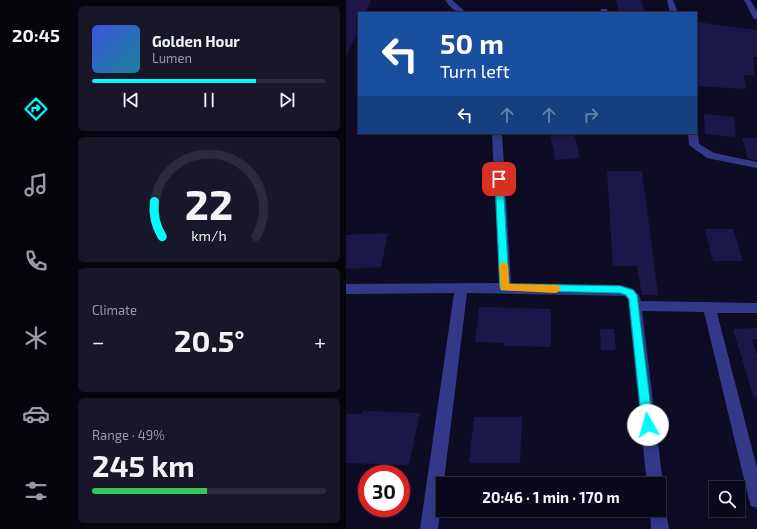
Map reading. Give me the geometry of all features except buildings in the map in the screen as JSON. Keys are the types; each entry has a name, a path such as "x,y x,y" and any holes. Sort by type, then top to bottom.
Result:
{"street":[{"path":"448,0 454,7 462,12"},
{"path":"670,0 674,12"},
{"path":"747,0 757,17"},
{"path":"497,134 505,288"},
{"path":"693,134 694,145 711,156 757,165"},
{"path":"429,529 461,288"},
{"path":"346,289 505,288 620,290 629,292 634,298 653,477"},
{"path":"634,306 757,308"},
{"path":"709,308 757,500"},
{"path":"659,517 660,529"}],"slow traffic":[{"path":"504,265 505,288 556,289"}],"route":[{"path":"499,179 505,288 620,290 629,292 634,298 648,425"}]}
